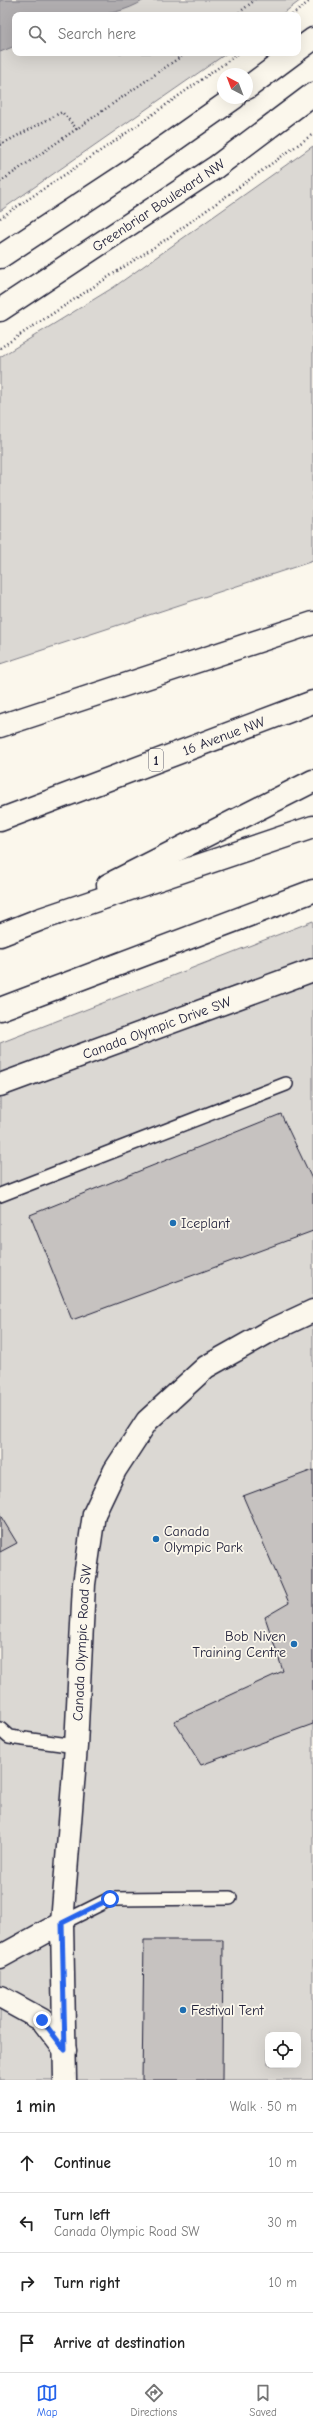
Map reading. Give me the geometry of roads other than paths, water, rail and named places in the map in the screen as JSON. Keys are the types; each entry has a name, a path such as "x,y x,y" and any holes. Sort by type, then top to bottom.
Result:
{"main road":[{"path":"301,48 313,39"},
{"path":"253,84 290,56"},
{"name":"Greenbriar Boulevard NW","path":"0,310 216,167 313,94"},
{"path":"0,257 126,174 225,104"},
{"path":"248,643 313,615"},
{"path":"0,726 248,643 313,623"},
{"name":"16 Avenue NW","path":"0,820 313,702"},
{"path":"41,919 313,781"},
{"path":"0,935 41,919 313,827"},
{"path":"0,1009 313,891"},
{"name":"Canada Olympic Drive SW","path":"0,1085 313,970"},
{"name":"Canada Olympic Road SW","path":"65,2080 62,1923 76,1746 84,1584 94,1514 115,1470 147,1422 206,1367 270,1331 313,1311"},
{"path":"0,1957 62,1923"},
{"path":"0,1997 42,2020 65,2050"}],"lane":[{"path":"0,1195 286,1084"},
{"path":"0,1729 9,1737 76,1746"},
{"path":"62,1923 110,1899 230,1898"}],"place":[{"name":"Iceplant","path":"173,1223"},
{"name":"Canada Olympic Park","path":"156,1539"},
{"name":"Bob Niven Training Centre","path":"294,1644"},
{"name":"Festival Tent","path":"183,2010"}]}
